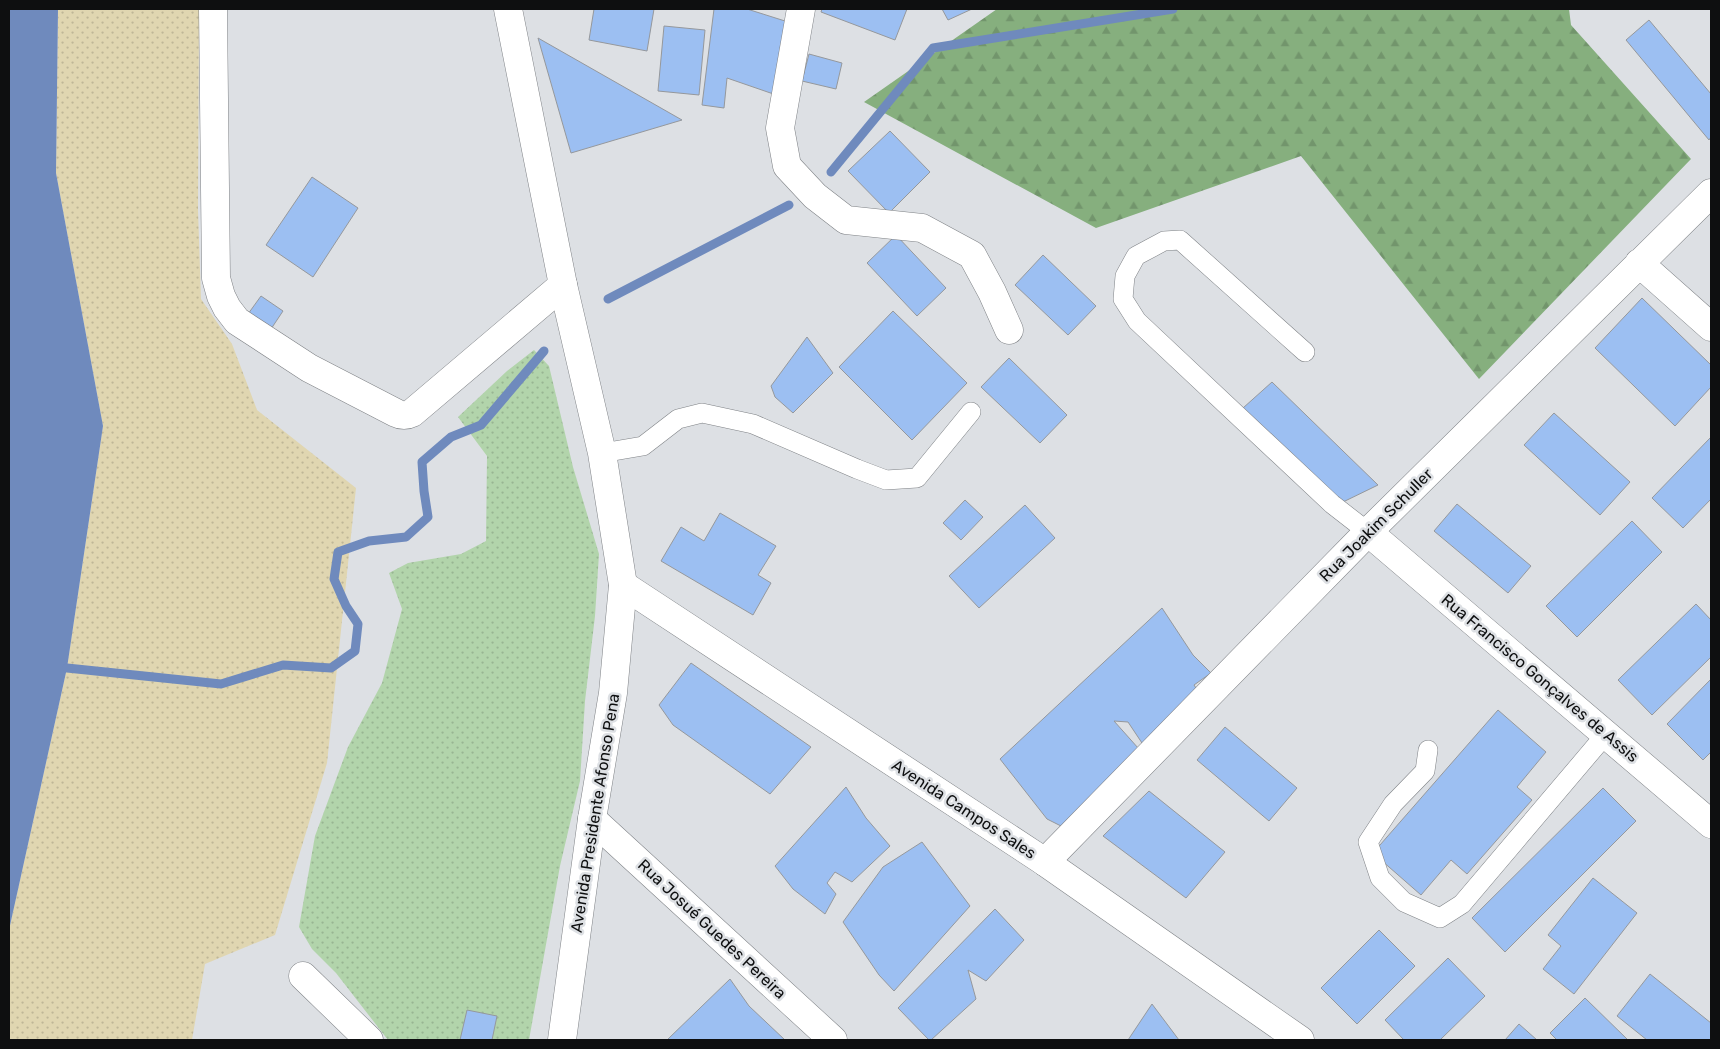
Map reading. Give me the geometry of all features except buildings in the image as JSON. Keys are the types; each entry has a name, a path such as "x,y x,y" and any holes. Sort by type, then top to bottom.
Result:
{"street":[{"path":"213,9 216,278 221,296 227,308 238,321 309,368 402,416 412,413 563,285"},
{"name":"Avenida Presidente Afonso Pena","path":"508,9 563,285 602,453 623,585 613,693 592,819 562,1040"},
{"path":"801,9 780,128 788,166 815,196 846,220 922,228 972,255 992,292 1009,330"},
{"name":"Rua Joakim Schuller","path":"1046,862 1368,532 1711,193"},
{"path":"1639,264 1711,327"},
{"name":"Rua Francisco Gonçalves de Assis","path":"1368,532 1711,824"},
{"name":"Avenida Campos Sales","path":"623,585 1046,862 1300,1040"},
{"name":"Rua Josué Guedes Pereira","path":"592,819 833,1040"},
{"path":"303,976 369,1040"}],"lane":[{"path":"1305,352 1180,240 1164,241 1136,256 1125,276 1123,299 1138,322 1332,504 1368,532"},
{"path":"602,453 643,446 678,419 702,413 753,424 886,480 917,478 971,412"},
{"path":"1428,750 1425,771 1393,804 1368,842 1380,878 1404,902 1440,918 1462,904 1606,734"}],"green space":[{"path":"997,9 1569,9 1571,25 1691,159 1479,379 1301,156 1096,228 864,102"},
{"path":"534,350 549,366 573,467 599,554 595,616 585,701 580,781 560,866 529,1040 388,1040 336,973 312,949 299,927 315,836 348,747 382,683 402,609 389,573 408,563 461,554 486,541 487,456 458,417 507,371"}],"sand":[{"path":"58,9 199,9 198,210 201,299 232,344 257,410 356,488 327,763 275,935 205,964 192,1040 9,1040 9,930 67,668 103,426 56,173"}],"water":[{"path":"9,9 58,9 56,173 103,426 67,668 9,930"}],"waterway":[{"path":"831,172 933,48 1173,9"},
{"path":"608,299 789,205"},
{"path":"67,668 221,684 283,665 331,668 355,651 358,624 346,606 334,579 338,552 369,541 406,537 428,517 422,462 451,437 481,425 544,351"}]}
